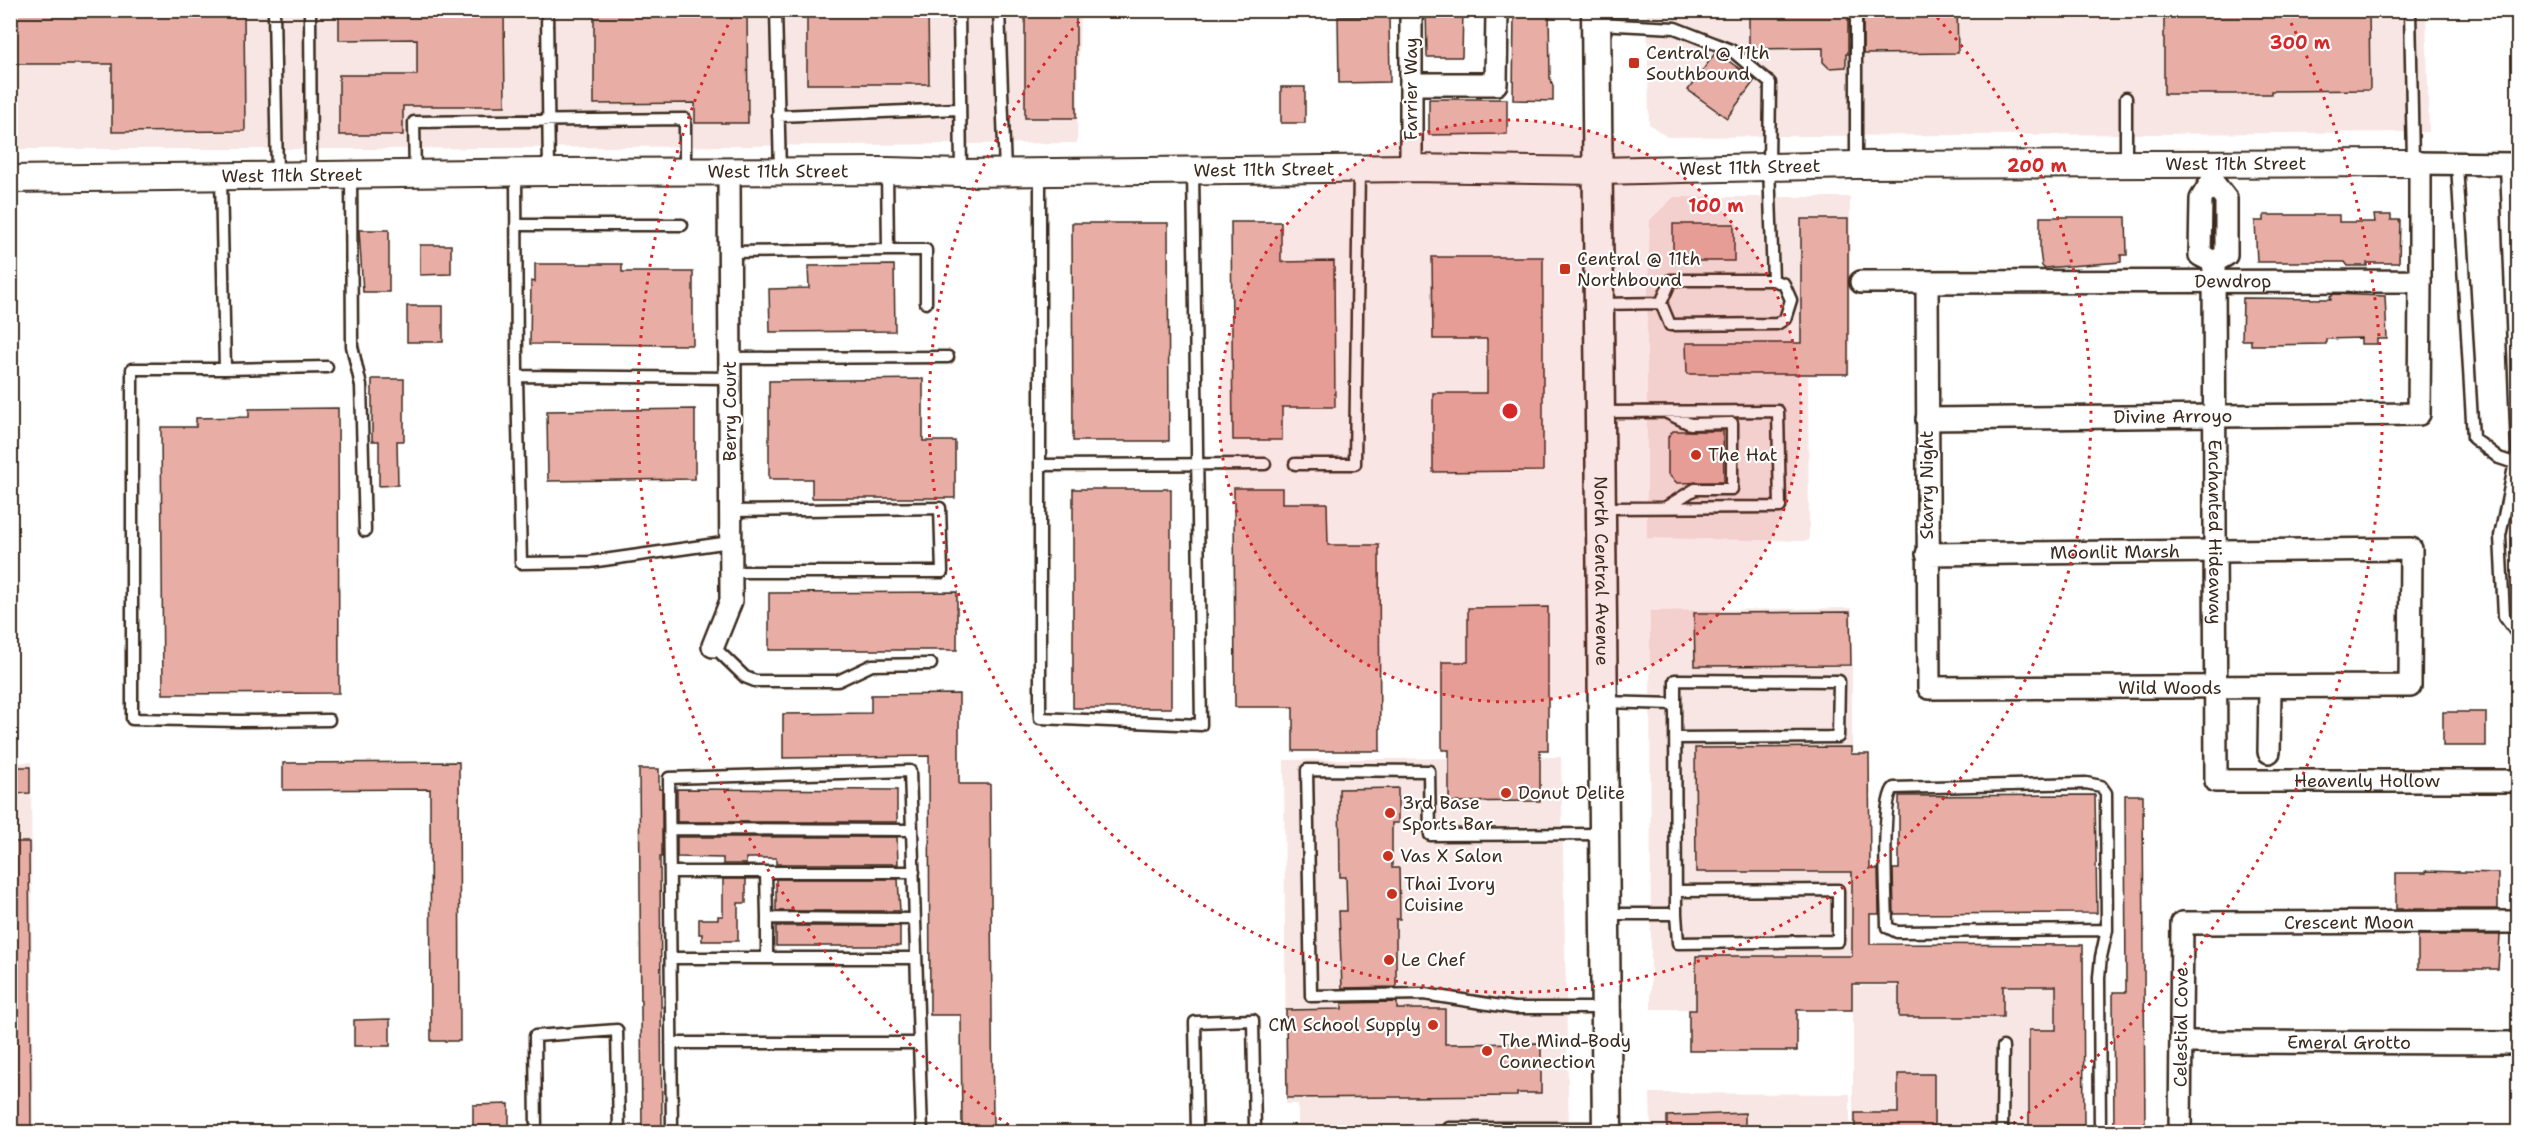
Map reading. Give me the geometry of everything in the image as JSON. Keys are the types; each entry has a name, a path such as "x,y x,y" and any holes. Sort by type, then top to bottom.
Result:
{"main road":[{"name":"North Central Avenue","path":"1596,17 1607,1130"}],"street":[{"name":"Farrier Way","path":"1411,10 1411,168"},
{"path":"1411,84 1496,84 1497,10"},
{"name":"West 11th Street","path":"10,179 549,172 888,171 961,173 1411,168 1599,171 1769,166 2126,164 2212,172 2416,163 2512,164"},
{"path":"2416,163 2420,281"},
{"name":"Berry Court","path":"713,646 730,601 729,172"},
{"path":"2212,172 2226,199 2226,255 2214,272 2200,255 2201,199 2212,172"},
{"path":"2200,227 2226,227"},
{"name":"Dewdrop","path":"1861,282 1927,282 2214,272 2420,281"},
{"name":"Enchanted Hideaway","path":"2214,272 2216,781"},
{"name":"Divine Arroyo","path":"1927,419 2419,414 2420,281"},
{"name":"Starry Night","path":"1927,282 1929,688"},
{"name":"Moonlit Marsh","path":"1927,554 2411,549 2410,686"},
{"name":"Wild Woods","path":"1929,688 2410,686"},
{"path":"2269,752 2270,688"},
{"name":"Heavenly Hollow","path":"2216,781 2518,782"},
{"name":"Crescent Moon","path":"2182,923 2518,922"},
{"name":"Celestial Cove","path":"2180,1132 2182,923"},
{"name":"Emeral Grotto","path":"2181,1042 2518,1043"}],"lane":[{"path":"274,10 277,175"},
{"path":"310,10 311,175"},
{"path":"547,10 549,172"},
{"path":"776,10 780,172"},
{"path":"959,10 961,173"},
{"path":"999,10 1005,172"},
{"path":"1856,10 1856,165"},
{"path":"2410,10 2416,163"},
{"path":"1596,17 1675,28 1731,50 1770,83 1769,166 1773,280"},
{"path":"2126,98 2126,164"},
{"path":"778,116 959,109"},
{"path":"415,174 414,122 686,119 686,172"},
{"path":"2457,164 2473,438 2499,458 2514,463"},
{"path":"2512,164 2517,452 2500,536 2504,616 2518,635"},
{"path":"1295,464 1355,464 1359,169"},
{"path":"1040,171 1040,718 1201,725 1193,170"},
{"path":"888,171 888,250"},
{"path":"516,173 521,563 590,562 730,543"},
{"path":"351,175 352,346 361,386 365,531"},
{"path":"221,177 225,369"},
{"path":"516,225 682,225"},
{"path":"729,252 926,250 926,303"},
{"path":"1671,280 1773,280 1784,284 1791,300 1785,319 1776,324 1670,326 1661,303 1671,280"},
{"path":"1599,304 1661,303"},
{"path":"517,376 948,357"},
{"path":"327,367 132,369 132,719 240,722 329,720"},
{"path":"1600,412 1778,411 1780,507 1601,508"},
{"path":"1665,412 1690,424 1732,423 1732,489 1695,489 1666,507"},
{"path":"1040,465 1265,464"},
{"path":"730,511 940,508 942,573 730,572"},
{"path":"713,646 745,677 755,681 838,681 872,665 931,664"},
{"path":"1675,738 1838,737 1839,681 1675,680 1675,738 1676,914 1677,943 1838,941 1838,890 1676,891"},
{"path":"1603,702 1675,704"},
{"path":"1604,834 1430,835 1429,771 1307,770 1311,996 1424,994 1514,1008 1606,1008"},
{"path":"672,1132 669,778 910,771 922,1132"},
{"path":"2100,1132 2099,977 2107,930 2106,793 2101,786 2086,783 1916,787 1894,788 1890,791 1886,811 1887,927 1897,932 2107,930"},
{"path":"670,829 912,831"},
{"path":"670,872 914,872"},
{"path":"766,872 767,958"},
{"path":"1605,914 1676,914"},
{"path":"767,918 915,919"},
{"path":"671,958 916,958"},
{"path":"1197,1132 1195,1022 1253,1020 1256,1132"},
{"path":"536,1132 535,1036 617,1030 619,1132"},
{"path":"671,1043 919,1043"},
{"path":"2002,1132 2003,1047"},
{"path":"1446,1132 1449,1128 1607,1130"}],"shaded area":[{"path":"10,11 1080,11 1077,143 386,149 11,149"},
{"path":"1647,11 2426,11 2429,132 1667,137 1649,124"},
{"path":"1674,197 1850,197 1850,374 1808,376 1809,541 1647,538 1647,331 1650,220"},
{"path":"1852,608 1852,1010 1651,1009 1650,611"},
{"path":"1561,757 1569,1132 1298,1132 1298,1104 1286,1104 1284,760"},
{"path":"31,762 33,1132 11,1132 10,763"},
{"path":"1853,986 2055,987 2056,1132 1853,1132"},
{"path":"1650,1093 1850,1094 1850,1132 1651,1132"}],"building":[{"path":"10,10 244,10 245,131 112,132 112,64 16,64 10,58"},
{"path":"339,10 504,10 505,106 403,106 403,135 339,135 339,75 417,75 417,39 339,40"},
{"path":"594,10 747,10 748,123 695,123 695,103 594,104"},
{"path":"807,10 928,10 929,84 807,84"},
{"path":"1025,10 1076,10 1076,118 1025,118"},
{"path":"1426,10 1463,10 1462,57 1427,57"},
{"path":"1514,10 1549,10 1550,78 1553,86 1553,101 1513,100"},
{"path":"1749,10 1848,10 1846,67 1829,68 1823,62 1823,48 1749,49"},
{"path":"1863,10 1957,10 1958,53 1863,54"},
{"path":"2164,10 2369,10 2370,90 2271,91 2271,94 2164,94"},
{"path":"1389,16 1390,82 1339,83 1338,17"},
{"path":"1716,52 1755,80 1727,118 1688,90"},
{"path":"1281,87 1305,87 1305,123 1281,123"},
{"path":"1429,99 1507,99 1507,134 1429,135"},
{"path":"2264,215 2339,215 2339,222 2375,222 2374,215 2391,215 2391,220 2400,220 2399,263 2367,263 2367,266 2348,266 2345,262 2257,262 2255,221 2264,221"},
{"path":"2040,217 2126,217 2127,255 2121,255 2121,262 2044,268 2040,251"},
{"path":"1801,219 1848,219 1848,374 1687,374 1686,343 1801,343"},
{"path":"1231,222 1281,222 1281,262 1334,261 1335,407 1282,407 1282,440 1233,440"},
{"path":"1072,223 1168,223 1169,441 1073,441"},
{"path":"1673,224 1734,224 1734,261 1673,261"},
{"path":"359,230 389,230 389,292 363,292"},
{"path":"420,245 451,245 451,274 420,275"},
{"path":"1432,257 1543,257 1543,471 1433,472 1433,393 1487,393 1487,339 1433,339"},
{"path":"535,264 622,264 622,272 693,272 693,345 530,344 531,281 535,282"},
{"path":"894,265 895,331 770,332 769,289 809,288 808,266"},
{"path":"2334,294 2385,296 2387,339 2377,339 2377,344 2361,344 2361,338 2326,339 2326,344 2268,345 2251,345 2251,340 2242,340 2243,298 2331,299 2330,296"},
{"path":"407,306 443,306 443,342 407,342"},
{"path":"372,379 404,379 404,441 397,441 398,485 379,486 379,441 372,441"},
{"path":"923,379 923,441 955,441 955,498 812,498 812,479 769,479 769,381"},
{"path":"338,408 339,693 163,694 161,427 196,427 196,418 249,417 249,409"},
{"path":"695,409 695,479 548,481 547,411"},
{"name":"The Hat","path":"1673,431 1723,431 1724,482 1677,483 1668,474 1668,437"},
{"path":"1234,488 1282,488 1282,503 1327,503 1328,545 1379,545 1380,751 1293,751 1293,707 1235,707"},
{"path":"1073,489 1171,489 1171,708 1073,708"},
{"path":"957,592 957,650 769,650 769,593"},
{"path":"1548,607 1548,750 1540,750 1540,801 1449,802 1449,750 1442,750 1442,662 1468,662 1468,608"},
{"path":"1850,612 1851,665 1695,666 1694,613"},
{"path":"959,694 959,784 990,784 993,1129 962,1129 961,1015 930,1015 929,756 783,758 783,714 871,713 871,695"},
{"path":"2443,712 2486,712 2486,746 2443,746"},
{"path":"1851,747 1851,754 1869,754 1870,869 1878,869 1879,914 1870,914 1870,944 2083,945 2084,1132 2029,1132 2029,1030 2056,1030 2056,986 2003,986 2003,1017 1899,1017 1899,984 1852,984 1852,1010 1797,1010 1797,1051 1689,1051 1689,1010 1696,1010 1696,956 1852,956 1852,872 1696,872 1695,748"},
{"path":"459,762 460,1041 431,1041 430,789 283,790 283,763"},
{"path":"10,767 30,767 30,793 10,794"},
{"path":"639,769 659,769 659,789 662,789 662,857 660,857 662,1132 642,1132"},
{"path":"1398,788 1398,823 1392,823 1392,868 1399,868 1400,919 1396,919 1396,987 1342,988 1339,911 1347,911 1346,877 1340,877 1339,789"},
{"path":"677,789 897,790 897,822 677,822"},
{"path":"2095,795 2097,913 1894,914 1893,869 1899,869 1899,796"},
{"path":"2125,795 2143,795 2145,1132 2114,1132 2113,992 2126,992"},
{"path":"677,837 897,837 898,864 776,864 776,858 746,858 746,864 723,864 723,858 677,857"},
{"path":"10,842 29,842 31,1131 10,1131"},
{"path":"2426,871 2498,873 2498,909 2396,909 2396,873 2426,873"},
{"path":"723,879 746,879 746,903 738,903 738,941 702,941 702,934 699,934 699,919 718,919 718,916 723,916"},
{"path":"776,879 898,879 900,911 776,911"},
{"path":"776,926 900,926 900,946 776,946"},
{"path":"2418,935 2500,935 2498,969 2418,969"},
{"path":"1397,1002 1397,1009 1445,1009 1445,1044 1541,1043 1541,1093 1517,1093 1517,1096 1287,1098 1286,1010 1342,1009 1342,1003"},
{"path":"390,1019 390,1046 354,1046 354,1020"},
{"path":"1898,1074 1934,1074 1934,1132 1855,1132 1855,1113 1898,1113"},
{"path":"509,1104 509,1132 473,1132 473,1105"},
{"path":"1745,1113 1745,1132 1667,1132 1667,1116"}],"place":[{"name":"Central @ 11th Southbound","path":"1634,63"},
{"name":"Central @ 11th Northbound","path":"1565,269"},
{"name":"The Hat","path":"1696,455"},
{"name":"Donut Delite","path":"1506,793"},
{"name":"3rd Base Sports Bar","path":"1390,813"},
{"name":"Vas X Salon","path":"1388,856"},
{"name":"Thai Ivory Cuisine","path":"1392,894"},
{"name":"Le Chef","path":"1389,960"},
{"name":"CM School Supply","path":"1433,1025"},
{"name":"The Mind-Body Connection","path":"1487,1051"}]}
